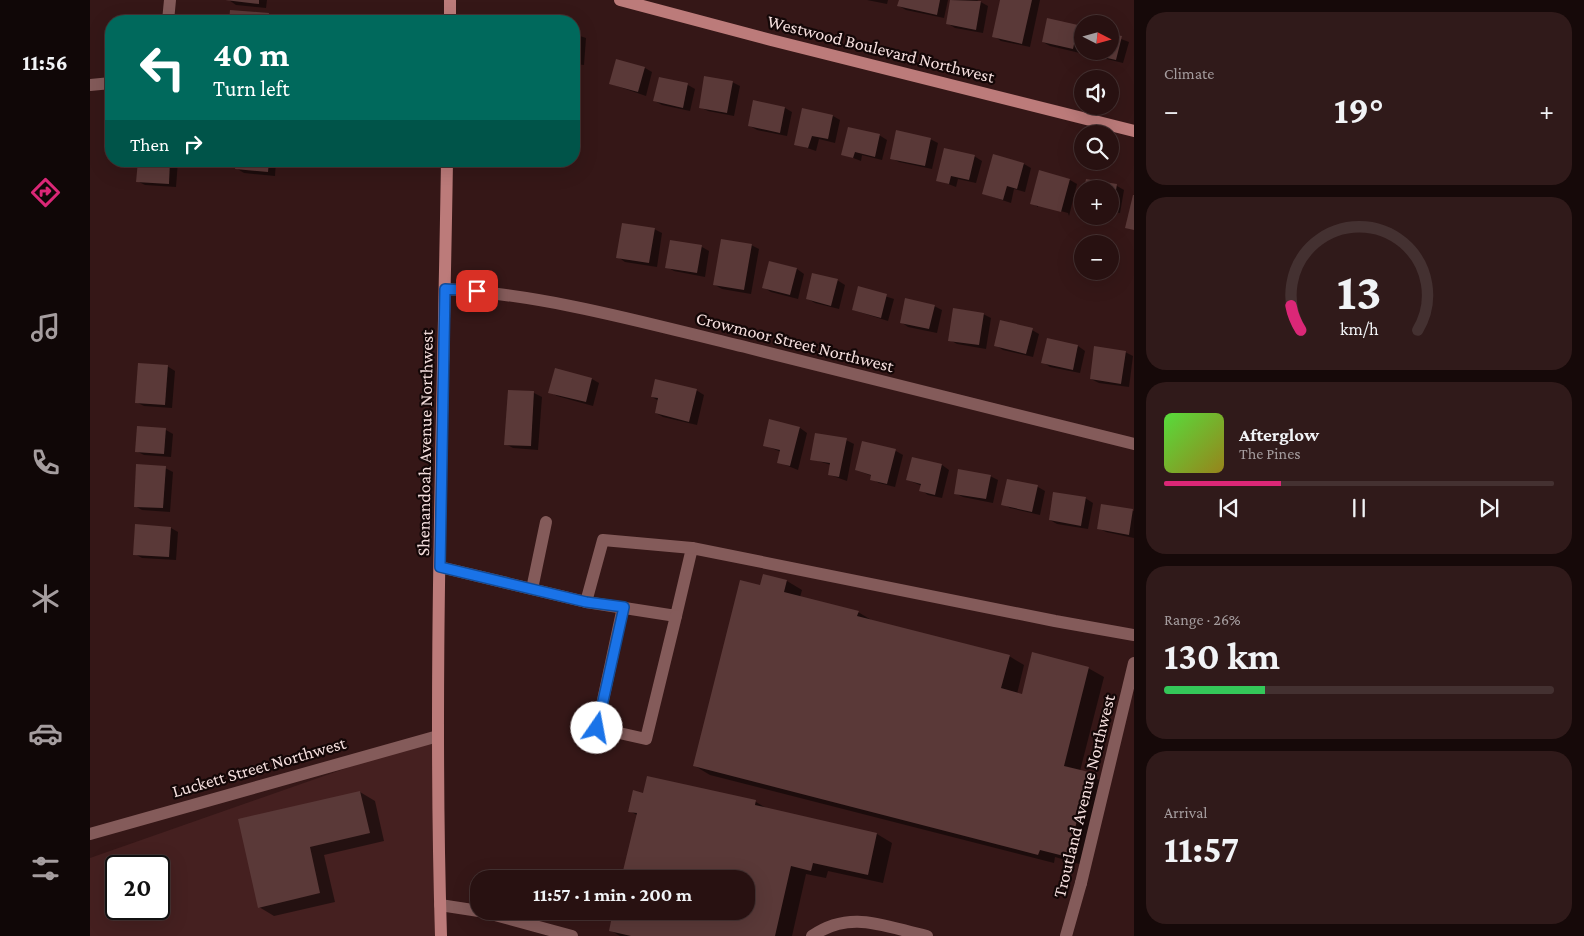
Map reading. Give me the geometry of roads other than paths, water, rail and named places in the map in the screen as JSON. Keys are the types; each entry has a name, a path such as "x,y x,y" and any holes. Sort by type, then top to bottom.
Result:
{"main road":[{"path":"450,0 450,15"},
{"name":"Westwood Boulevard Northwest","path":"620,0 1134,131"},
{"name":"Shenandoah Avenue Northwest","path":"442,936 438,736 447,167"}],"street":[{"path":"169,15 170,0"},
{"path":"90,85 105,84"},
{"name":"Crowmoor Street Northwest","path":"445,289 493,292 531,298 641,322 1134,444"},
{"path":"532,589 546,522"},
{"path":"586,602 603,540 692,548 1046,619 1134,634"},
{"path":"624,607 597,728 646,740 692,548"},
{"path":"440,567 586,602 676,616"},
{"name":"Troutland Avenue Northwest","path":"1066,936 1081,883 1134,663"},
{"name":"Luckett Street Northwest","path":"90,834 438,736"},
{"path":"440,905 470,910"},
{"path":"512,920 572,936"},
{"path":"812,936 825,927 842,921 859,921 927,936"}]}
